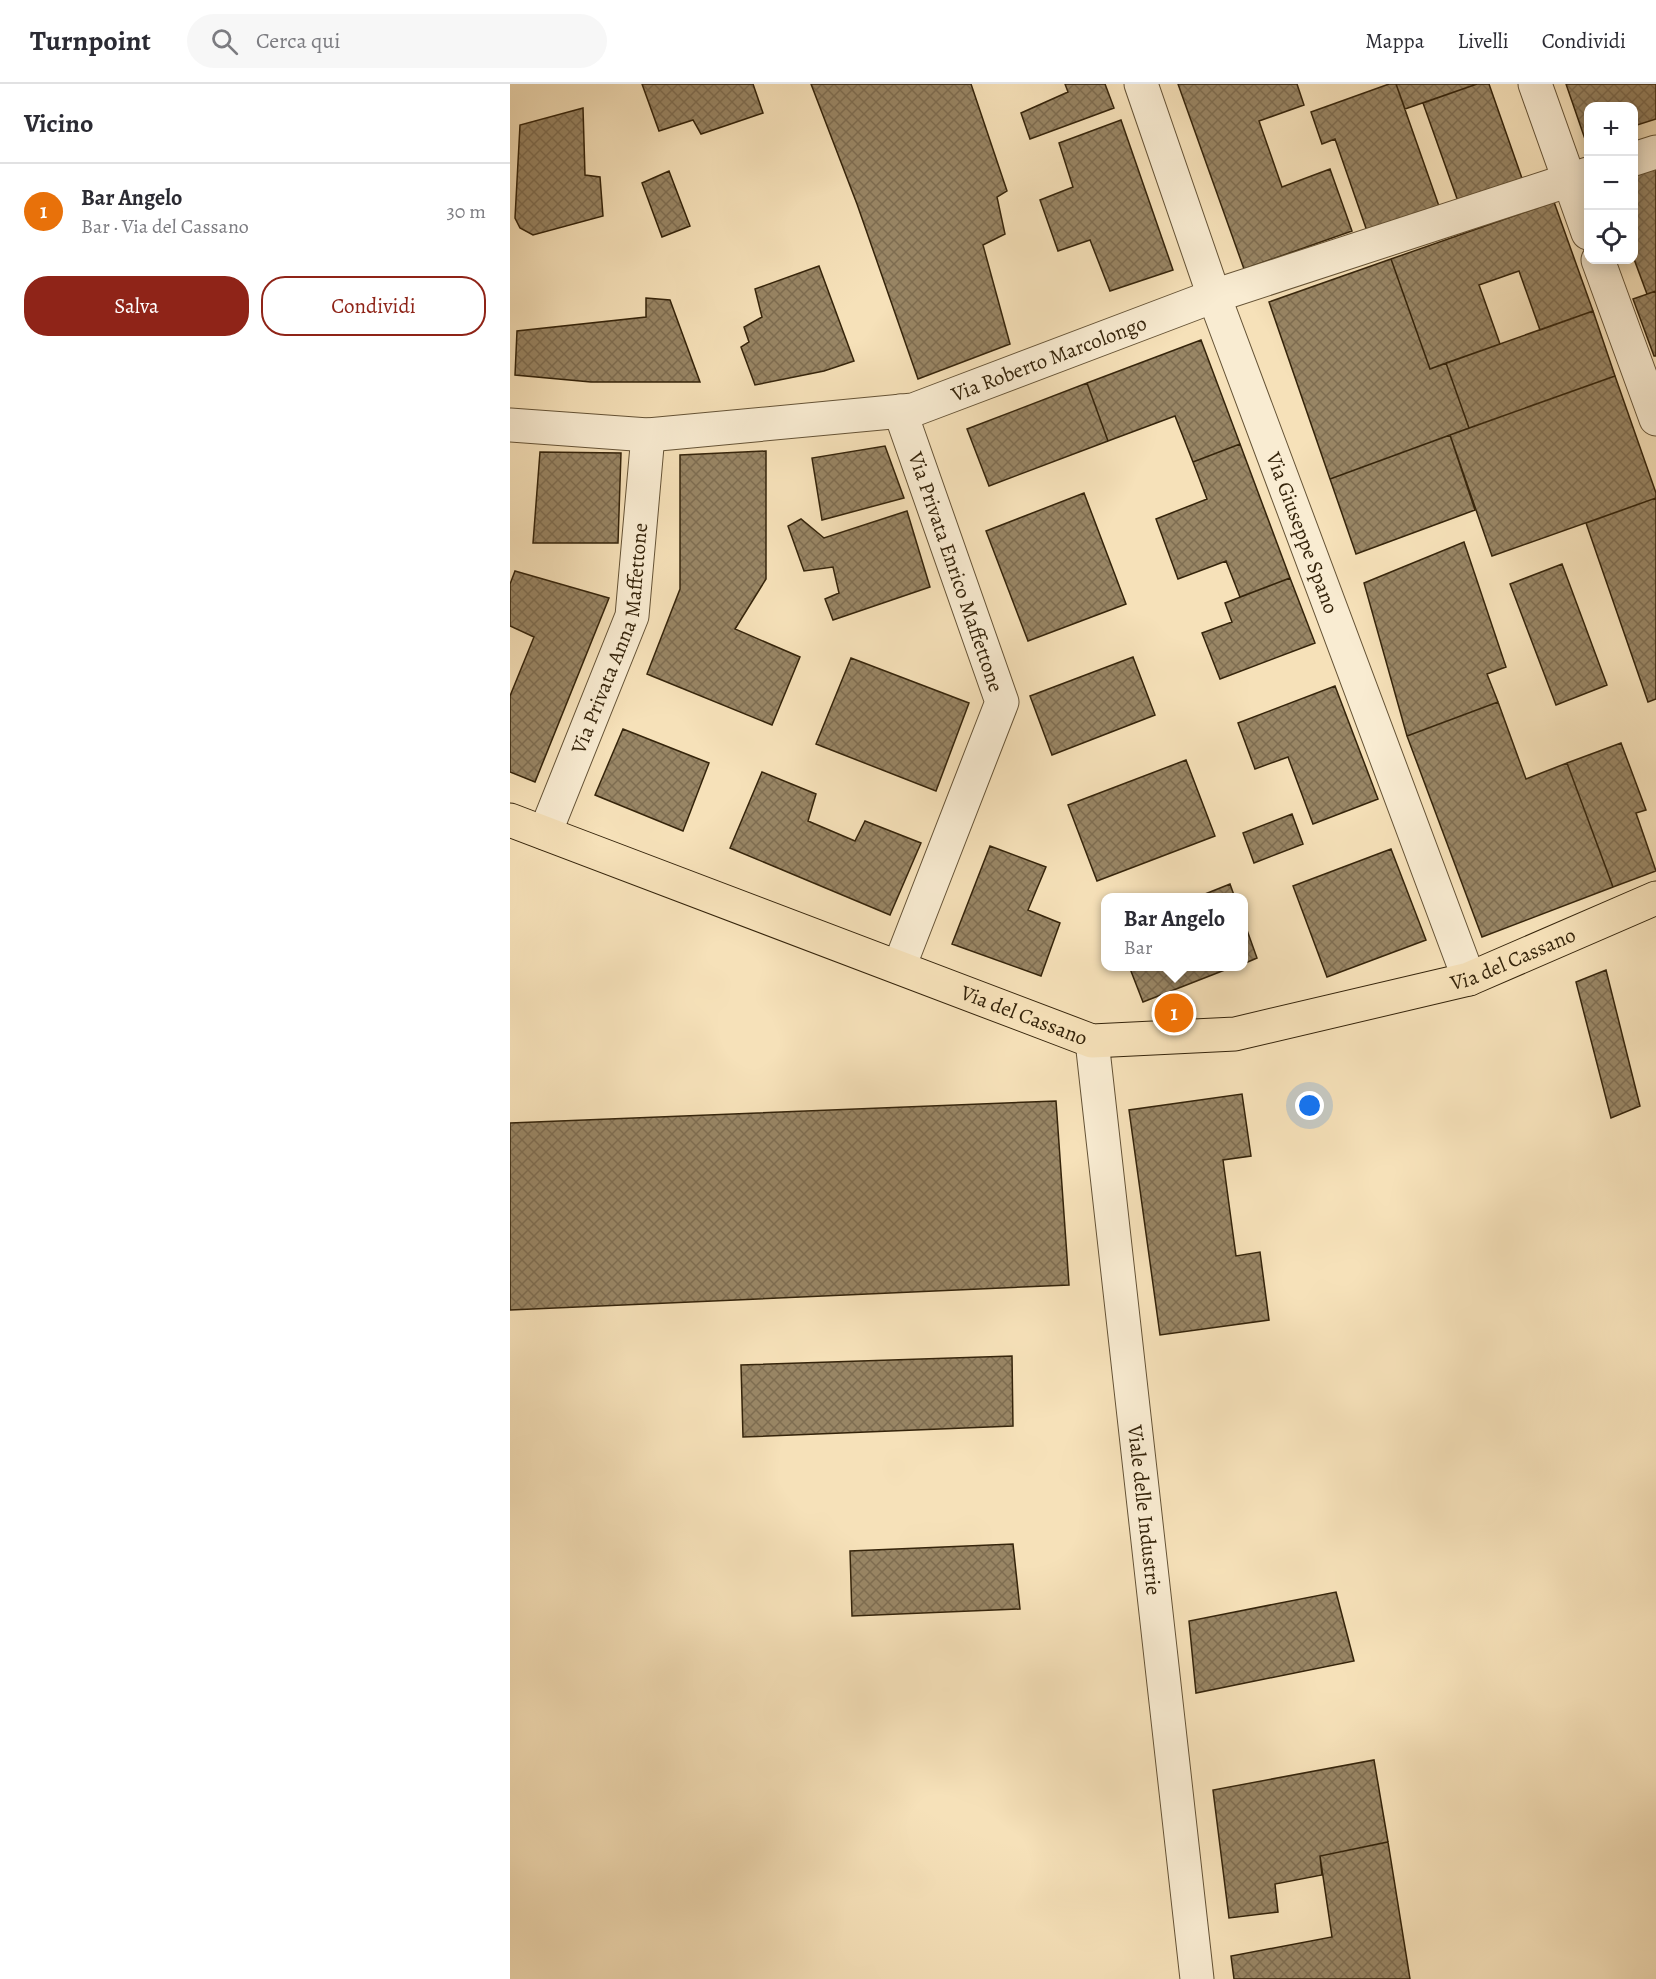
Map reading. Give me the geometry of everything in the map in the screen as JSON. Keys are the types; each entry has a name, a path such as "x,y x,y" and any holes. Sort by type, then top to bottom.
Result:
{"main road":[{"name":"Via del Cassano","path":"510,820 1092,1041 1235,1034 1469,979 1656,898"}],"street":[{"name":"Via Giuseppe Spano","path":"1141,84 1214,296 1469,979"},
{"path":"1535,84 1579,177 1584,210"},
{"path":"1638,158 1656,152"},
{"name":"Via Roberto Marcolongo","path":"510,425 648,435 913,410 1214,296 1579,177"},
{"path":"1599,264 1656,419"},
{"name":"Via Privata Enrico Maffettone","path":"898,967 1002,702 900,411"},
{"name":"Via Privata Anna Maffettone","path":"544,833 632,616 648,435"},
{"name":"Viale delle Industrie","path":"1092,1041 1197,1979"}],"building":[{"path":"642,84 753,84 763,113 701,134 693,120 659,131"},
{"path":"811,84 971,84 1007,191 997,197 1005,234 983,245 1010,344 918,379 857,204"},
{"path":"1065,84 1105,84 1114,108 1030,139 1021,113 1068,92"},
{"path":"1178,84 1297,84 1304,105 1259,121 1282,187 1330,169 1352,231 1244,269"},
{"path":"1389,84 1396,84 1440,209 1368,234 1335,139 1322,144 1311,112"},
{"path":"1396,84 1477,84 1405,109"},
{"path":"1477,84 1489,84 1524,184 1460,207 1423,103"},
{"path":"1566,84 1656,84 1656,119 1638,125 1638,102 1584,102 1584,136"},
{"path":"583,108 585,175 600,177 603,216 533,235 520,228 515,218 520,125"},
{"path":"1121,120 1173,270 1110,291 1090,240 1058,251 1040,200 1073,187 1059,143"},
{"path":"1656,167 1656,291 1647,294 1636,264 1638,264 1638,173"},
{"path":"669,171 690,226 662,237 642,183"},
{"path":"1554,202 1593,311 1540,330 1519,271 1479,285 1500,344 1430,369 1391,259"},
{"path":"1391,259 1430,369 1446,363 1469,428 1330,479 1269,302"},
{"path":"819,266 854,361 824,371 755,385 741,347 749,342 744,327 762,317 755,289"},
{"path":"1656,291 1656,356 1654,356 1633,299"},
{"path":"646,298 670,300 700,382 591,382 515,375 517,331 646,317"},
{"path":"1593,311 1615,376 1469,428 1446,363"},
{"path":"1201,340 1240,444 1193,462 1175,416 1108,441 1087,383"},
{"path":"1615,376 1656,498 1492,556 1450,435"},
{"path":"1087,383 1108,441 989,486 967,429"},
{"path":"1450,435 1475,510 1356,554 1330,479"},
{"path":"1240,444 1290,578 1240,597 1226,561 1178,579 1156,519 1207,499 1193,462"},
{"path":"885,446 904,498 822,520 812,458"},
{"path":"766,451 766,579 735,629 800,657 772,725 647,674 680,589 680,455"},
{"path":"540,452 621,453 618,543 533,543"},
{"path":"1084,493 1126,604 1028,641 986,531"},
{"path":"1656,498 1656,699 1648,702 1586,523"},
{"path":"907,511 930,587 833,620 825,599 839,593 833,567 804,571 788,526 801,519 824,538"},
{"path":"1464,542 1506,667 1487,674 1498,702 1407,736 1364,583"},
{"path":"1562,564 1607,685 1556,705 1510,584"},
{"path":"515,571 609,598 535,782 510,772 510,696 534,637 510,626 510,584"},
{"path":"1290,578 1315,643 1220,679 1202,633 1232,622 1225,603"},
{"path":"1133,657 1155,715 1052,755 1030,696"},
{"path":"851,658 969,703 936,791 816,744"},
{"path":"1335,686 1378,799 1313,824 1288,757 1255,769 1238,723"},
{"path":"1498,702 1526,779 1567,763 1613,887 1482,937 1407,736"},
{"path":"623,729 709,763 683,831 595,795"},
{"path":"1621,743 1646,810 1636,813 1656,871 1613,887 1567,763"},
{"path":"1186,760 1215,836 1097,881 1068,805"},
{"path":"762,772 816,794 808,821 855,841 865,821 921,843 890,915 730,848"},
{"path":"1292,814 1303,844 1254,863 1243,833"},
{"path":"990,846 1046,867 1028,910 1060,923 1041,976 952,944"},
{"path":"1391,849 1426,940 1327,977 1293,886"},
{"path":"1230,884 1233,893 1208,893"},
{"path":"1248,933 1257,958 1248,962"},
{"path":"1606,970 1640,1106 1611,1118 1576,982"},
{"path":"1131,971 1222,971 1143,1002"},
{"path":"1242,1094 1251,1156 1223,1160 1236,1256 1260,1252 1269,1320 1160,1335 1129,1110"},
{"path":"1056,1101 1069,1285 510,1310 510,1123"},
{"path":"1012,1356 1013,1426 743,1437 741,1365"},
{"path":"1013,1544 1020,1609 852,1616 850,1551"},
{"path":"1336,1592 1354,1661 1196,1693 1189,1621"},
{"path":"1374,1760 1388,1842 1320,1856 1322,1875 1275,1884 1278,1912 1229,1918 1213,1790"},
{"path":"1388,1842 1410,1979 1234,1979 1231,1956 1332,1937 1320,1856"}],"place":[{"name":"Bar Angelo","path":"1174,1013"}]}
